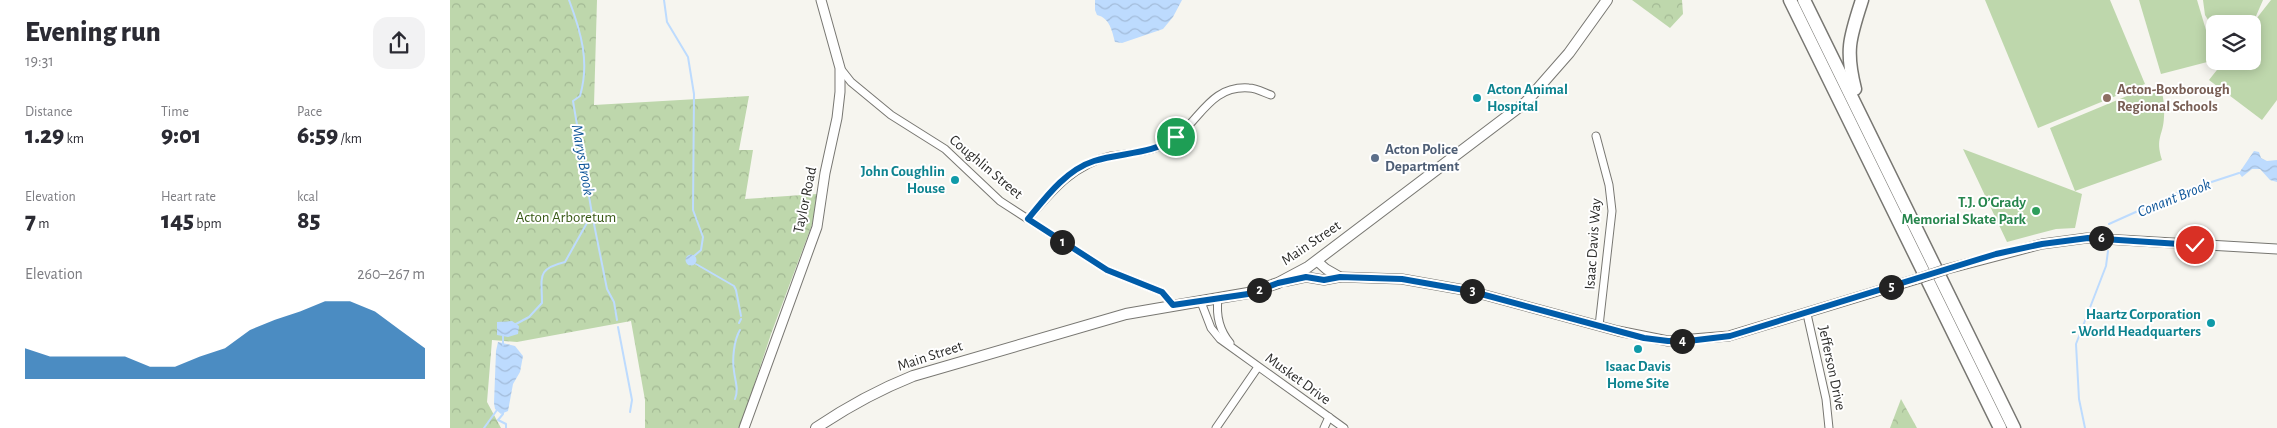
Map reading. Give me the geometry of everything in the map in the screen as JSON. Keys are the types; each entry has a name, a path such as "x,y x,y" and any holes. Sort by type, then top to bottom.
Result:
{"highway":[{"path":"1790,0 2000,428"},
{"path":"1804,0 2014,428"},
{"path":"1862,0 1850,38 1848,55 1862,118"}],"main road":[{"name":"Main Street","path":"816,428 846,408 886,387 913,376 1072,328 1126,314 1248,294 1278,283 1313,264 1526,102 1569,52 1607,0"}],"street":[{"name":"Taylor Road","path":"744,428 817,227 825,173 837,118 840,68 821,0"},
{"name":"Coughlin Street","path":"840,68 851,82 890,115 945,149 1000,201 1107,270 1162,292 1173,305"},
{"path":"1028,219 1060,182 1078,170 1093,161 1142,152 1168,143 1190,126 1208,103 1224,91 1250,88 1271,95"},
{"name":"Isaac Davis Way","path":"1596,136 1609,185 1612,211 1599,326"},
{"path":"1278,283 1306,277 1324,280 1340,277 1402,279 1462,289 1644,338 1688,341 1730,336 1807,314 1947,269 2042,244 2088,238 2277,249"},
{"path":"1318,278 1309,271 1313,264 1340,277"},
{"name":"Musket Drive","path":"1218,299 1219,322 1226,339 1237,351"},
{"name":"Musket Drive","path":"1201,302 1211,328 1237,351 1344,428"},
{"name":"Jefferson Drive","path":"1807,314 1826,399 1829,428"},
{"path":"1216,428 1258,367"},
{"path":"1324,428 1329,417"}],"green space":[{"name":"Acton Arboretum","path":"450,0 597,0 594,105 749,96 739,150 753,150 745,199 817,194 813,222 771,334 740,428 645,428 645,400 631,321 517,342 492,340 487,402 501,428 450,428"},
{"path":"1632,0 1682,0 1683,14 1670,28"},
{"path":"1985,0 2110,0 2145,84 2038,128"},
{"path":"2139,0 2197,0 2206,30 2206,62 2161,74"},
{"path":"2203,0 2263,0 2256,15 2206,15 2206,17"},
{"path":"2271,0 2277,0 2277,100 2262,120 2209,80 2217,70 2261,70 2261,15 2259,15"},
{"path":"2159,82 2164,108 2159,142 2162,160 2075,191 2050,128 2139,91 2148,95 2153,93"},
{"name":"T.J. O’Grady Memorial Skate Park","path":"1963,149 2082,194 2075,228 2056,229 2007,242"},
{"path":"1901,399 1917,428 1890,428"}],"water":[{"path":"1095,0 1182,0 1173,17 1163,29 1122,43 1115,42 1108,22 1097,15"},
{"path":"2254,151 2259,152 2261,158 2267,161 2277,160 2277,182 2270,180 2260,169 2252,169 2242,177 2239,173"},
{"path":"691,254 697,260 691,266 685,260"},
{"path":"512,321 519,326 518,334 508,337 497,335 497,322"},
{"path":"498,342 515,346 523,356 520,372 513,384 508,411 501,414 495,409 494,403"}],"waterway":[{"name":"Marys Brook","path":"516,324 529,317 542,303 542,280 545,271 565,262 592,214 573,101 580,96 583,83 583,47 569,0"},
{"path":"664,0 667,22 688,57 694,94 693,210 703,237 701,250 694,256"},
{"name":"Conant Brook","path":"2109,224 2178,193 2239,173"},
{"path":"592,214 607,289 614,302 617,320"},
{"name":"Conant Brook","path":"2085,428 2079,399 2076,344 2106,266 2108,251"},
{"path":"696,264 734,286 741,316"},
{"path":"739,323 741,319"},
{"path":"618,327 632,400 630,412"},
{"path":"735,399 737,388 733,355 740,330"},
{"name":"Marys Brook","path":"503,335 503,345"},
{"path":"484,428 497,410"},
{"name":"Marys Brook","path":"503,412 498,420 506,424 506,428"}],"place":[{"name":"Acton Animal Hospital","path":"1477,98"},
{"name":"Acton-Boxborough Regional Schools","path":"2107,98"},
{"name":"Acton Police Department","path":"1375,158"},
{"name":"John Coughlin House","path":"955,180"},
{"name":"T.J. O’Grady Memorial Skate Park","path":"2036,211"},
{"name":"Haartz Corporation - World Headquarters","path":"2211,323"},
{"name":"Isaac Davis Home Site","path":"1638,349"}],"route":[{"path":"1176,137 1168,143 1142,152 1093,161 1060,182 1028,219 1107,270 1162,292 1173,305 1248,294 1278,283 1306,277 1324,280 1340,277 1402,279 1470,291 1644,338 1668,341 1688,341 1730,336 1807,314 1996,254 2061,240 2109,238 2195,245"}]}
